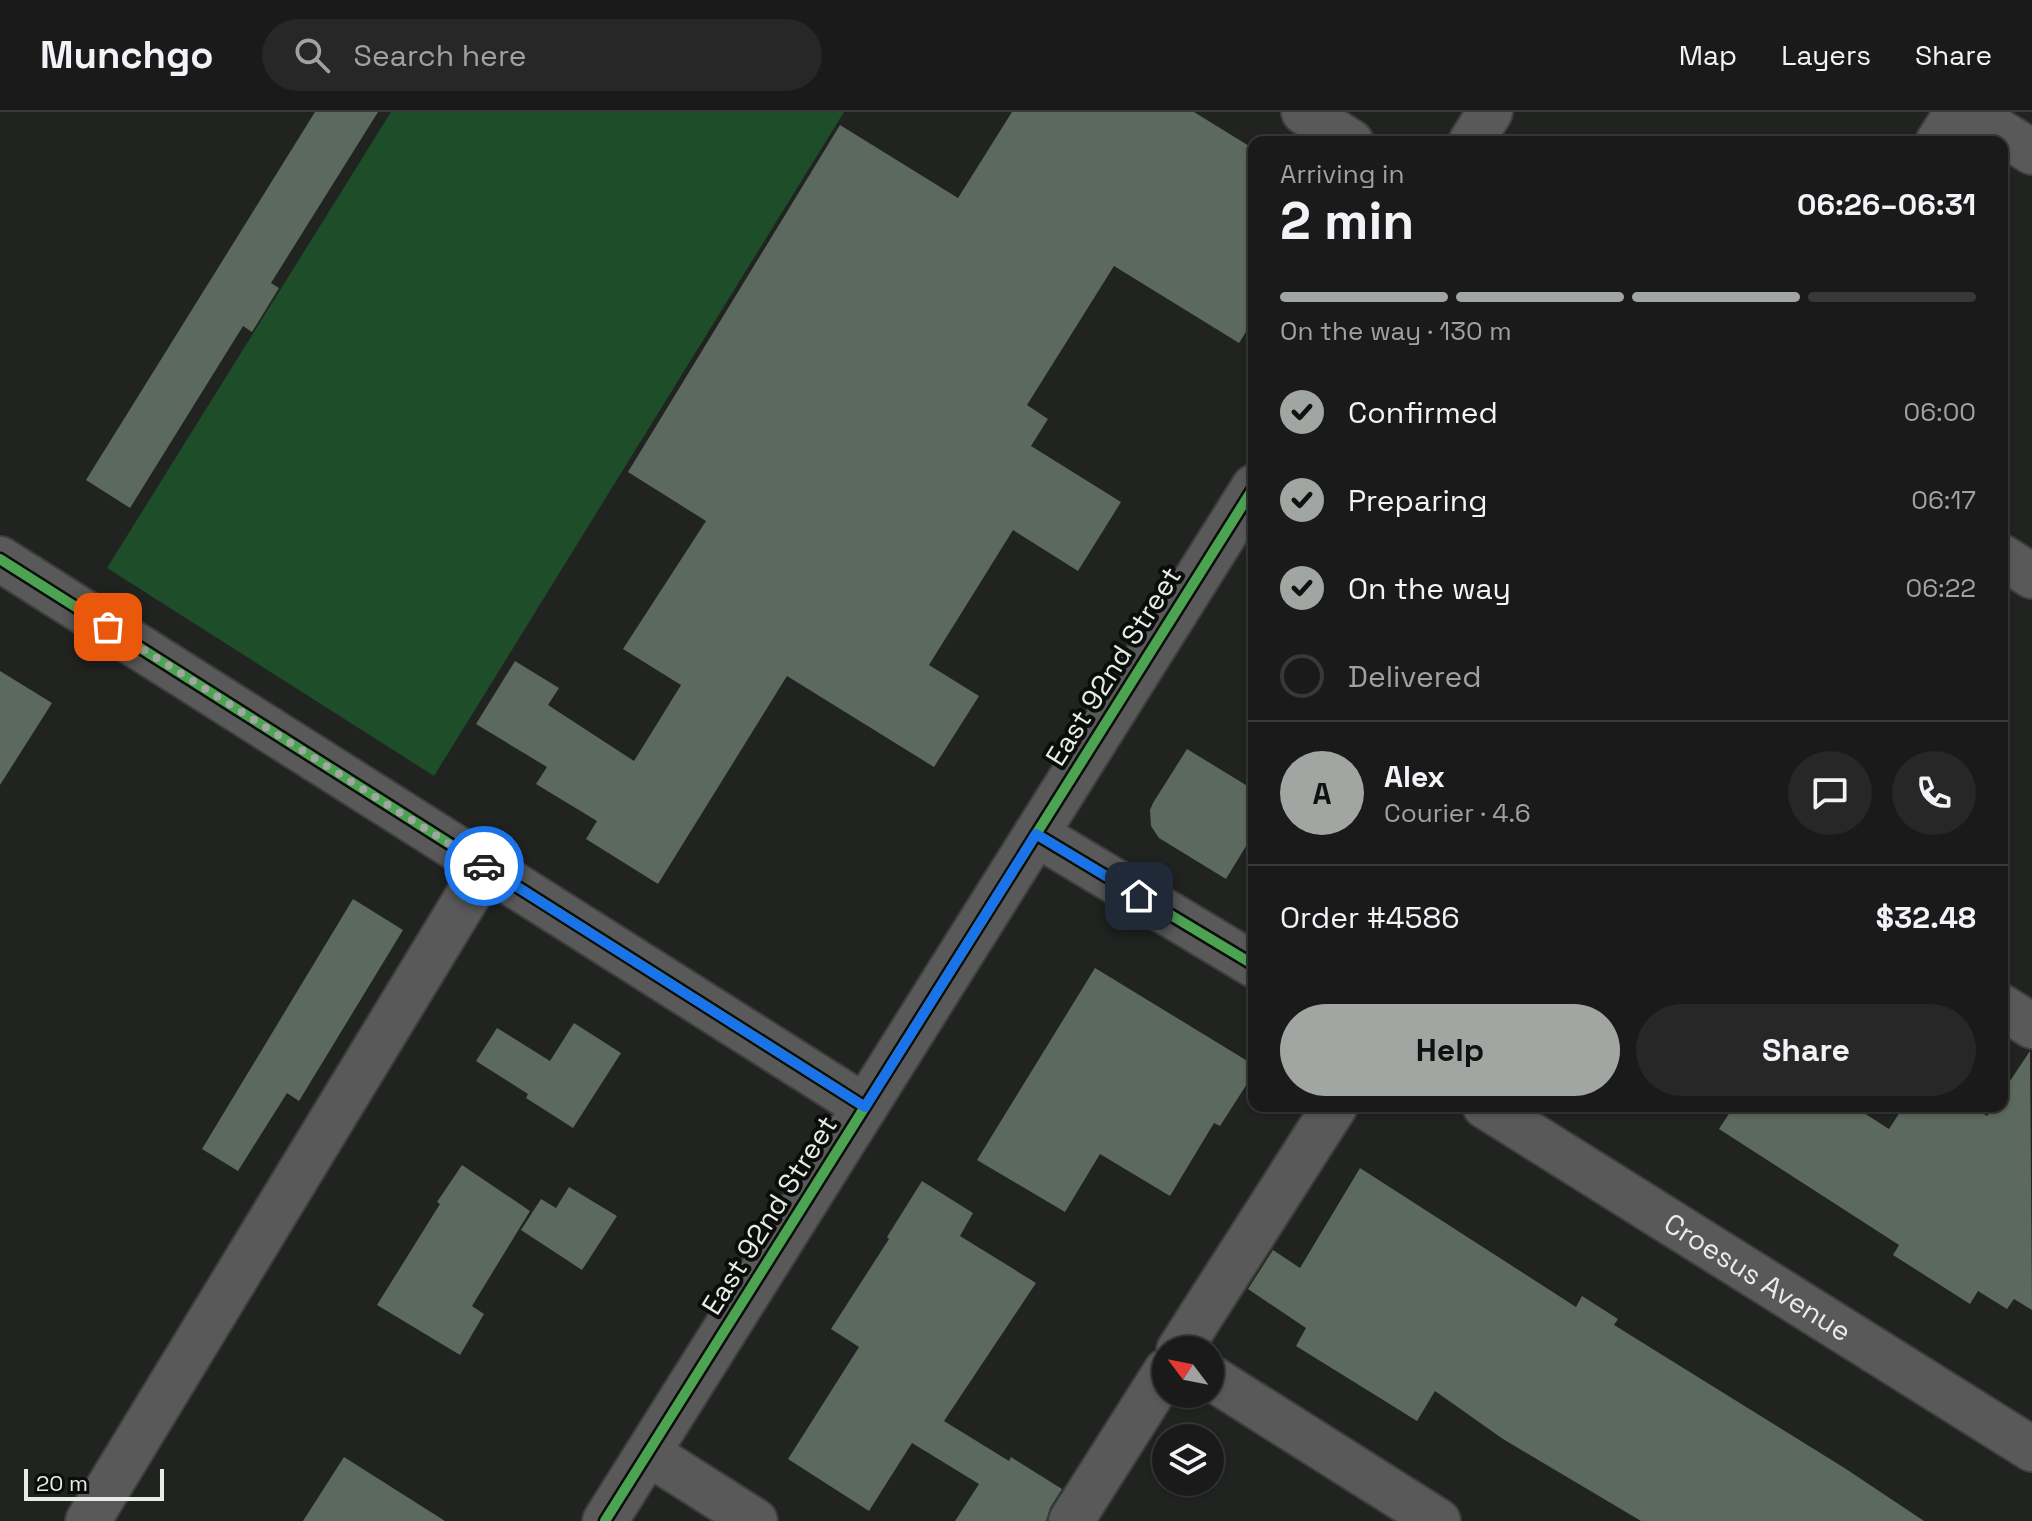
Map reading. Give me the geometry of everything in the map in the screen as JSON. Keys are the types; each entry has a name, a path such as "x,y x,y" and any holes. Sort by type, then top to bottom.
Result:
{"street":[{"path":"1304,112 1342,136"},
{"path":"1475,136 1490,112"},
{"path":"1942,136 1957,112"},
{"path":"1968,112 2006,136"},
{"path":"2008,137 2032,152"},
{"name":"East 92nd Street","path":"605,1521 1248,497"},
{"path":"0,559 865,1107"},
{"path":"2008,561 2032,576"},
{"path":"1036,834 1248,961"},
{"path":"88,1521 486,866"},
{"path":"2008,1011 2032,1026"},
{"path":"1188,1336 1331,1112"},
{"name":"Croesus Avenue","path":"1495,1112 2032,1449"},
{"path":"1224,1386 1438,1521"},
{"path":"1071,1521 1152,1393"},
{"path":"648,1453 755,1521"}],"green space":[{"path":"391,112 844,112 434,776 107,568"}],"building":[{"path":"315,112 378,112 271,283 279,288 252,332 243,326 130,508 86,480"},
{"path":"1012,112 1194,112 1248,145 1248,329 1239,343 1114,266 1027,405 1048,419 1031,446 1121,502 1078,571 1013,530 929,665 979,696 934,767 787,676 658,884 586,839 597,821 536,784 547,767 476,724 515,661 559,688 548,705 634,761 681,685 623,649 706,521 628,472 840,125 958,198"},
{"path":"0,671 52,703 0,785"},
{"path":"1187,749 1248,786 1248,843 1226,879 1159,838 1151,826 1153,803"},
{"path":"353,899 403,930 299,1101 287,1093 238,1171 202,1149"},
{"path":"1095,968 1248,1061 1248,1082 1220,1126 1214,1123 1170,1196 1100,1154 1065,1212 977,1160"},
{"path":"574,1023 621,1053 573,1128 526,1098 528,1094 476,1061 497,1028 550,1061"},
{"path":"2030,1051 2032,1310 2014,1299 2007,1309 1978,1291 1970,1304 1893,1255 1899,1245 1719,1129 1730,1112 1862,1112 1889,1129 1900,1112 1981,1112 1987,1116 1990,1112 2008,1112 2008,1084"},
{"path":"462,1165 530,1211 472,1306 484,1314 460,1355 377,1305"},
{"path":"1360,1168 1576,1307 1582,1296 1618,1319 1614,1325 1924,1521 1641,1521 1503,1439 1435,1391 1417,1421 1296,1346 1306,1328 1248,1289 1273,1250 1300,1268"},
{"path":"922,1181 973,1213 960,1236 1036,1283 944,1421 1062,1489 1046,1521 955,1521 979,1484 912,1443 869,1511 788,1459 859,1347 831,1329"},
{"path":"569,1187 617,1216 582,1270 521,1230 541,1199 556,1208"},
{"path":"344,1457 445,1521 303,1521"}],"cycle path":[{"path":"605,1521 1248,497"},
{"path":"0,559 865,1107"},
{"path":"1036,834 1248,961"}],"way so far":[{"path":"108,627 484,866"}],"route":[{"path":"484,866 865,1107 1036,834 1139,896"}]}
